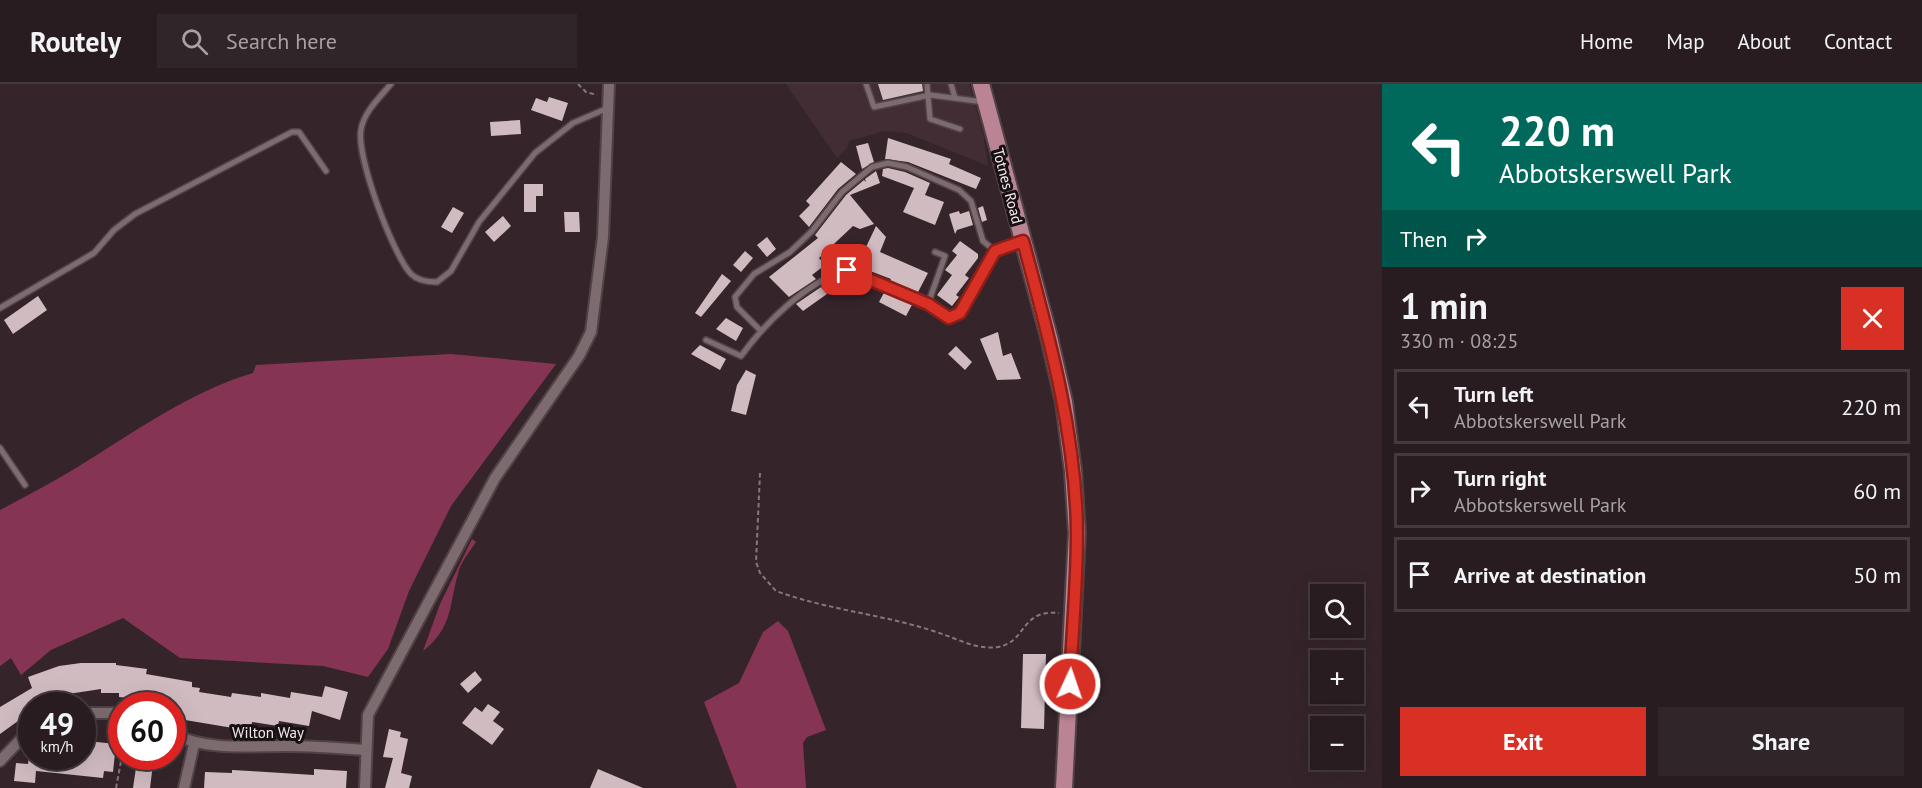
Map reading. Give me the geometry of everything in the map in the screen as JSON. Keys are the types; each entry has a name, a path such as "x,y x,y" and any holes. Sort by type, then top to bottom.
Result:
{"main road":[{"name":"Totnes Road","path":"981,84 1064,402 1073,471 1077,533 1064,788"}],"street":[{"path":"365,788 368,715 495,478 579,356 591,332 603,237 609,84"},
{"name":"Wilton Way","path":"186,740 194,744 365,750"},
{"path":"0,761 18,742"},
{"path":"184,788 194,744"}],"lane":[{"path":"391,84 362,124 362,149 379,208 396,248 412,275 427,282 437,282 451,271 479,222 535,153 573,123 608,104"},
{"path":"867,84 873,107 930,95 986,102"},
{"path":"927,84 930,95 930,119 960,129"},
{"path":"951,84 955,98"},
{"path":"0,308 94,253 114,230 135,214 292,132 299,132 327,171"},
{"path":"760,330 736,307 735,297 754,274 790,252 812,231 842,192 872,167 888,163 908,167 959,189 970,201 983,241 995,251"},
{"path":"706,340 741,356 760,330 785,308 832,274 847,270 928,304 949,318 960,313 995,251 1023,241"},
{"path":"928,304 945,256 935,252"},
{"path":"0,448 25,485"}],"path":[{"path":"578,84 586,92 608,104"},
{"path":"760,473 756,562 760,573 776,591 920,626 977,646 999,647 1010,642 1033,616 1046,612 1073,614"},
{"path":"116,788 119,770"}],"shaded area":[{"path":"786,84 969,84 983,133 988,166 907,133 884,131 849,141 847,148 837,158"},
{"path":"451,354 556,364 451,506 409,591 388,649 368,677 323,666 180,658 123,618 51,650 21,675 11,658 0,666 0,510 67,474 184,402 229,381 253,373 256,365"},
{"path":"472,539 476,542 459,570 449,614 440,633 423,651 440,604"},
{"path":"778,621 788,631 826,730 807,737 803,743 806,788 737,788 704,702 739,683 763,632"}],"building":[{"path":"878,84 922,84 923,91 883,100"},
{"path":"549,97 568,103 562,121 531,110 536,98 547,102"},
{"path":"520,120 521,134 491,136 490,122"},
{"path":"888,138 951,159 949,164 981,178 976,189 908,162 885,159"},
{"path":"868,143 874,162 862,169 856,146"},
{"path":"841,162 856,174 838,189 809,227 799,216 810,205 806,201"},
{"path":"883,169 905,172 930,183 925,195 944,202 935,225 903,212 914,188 882,176"},
{"path":"876,171 880,183 850,195 874,224 860,229 853,226 819,258 825,265 812,275 816,279 789,297 769,277 818,238 815,235 846,195 864,180 866,182 865,179"},
{"path":"524,184 543,184 543,196 536,196 536,212 524,212"},
{"path":"983,206 987,220 982,222 978,208"},
{"path":"453,207 464,213 452,233 441,227"},
{"path":"959,211 960,214 969,211 973,225 957,230 955,234 949,214"},
{"path":"564,212 579,212 580,232 565,232"},
{"path":"503,216 511,226 494,242 485,232"},
{"path":"876,226 886,237 880,252 928,273 917,294 889,282 891,279 857,266"},
{"path":"767,237 776,249 767,257 757,245"},
{"path":"960,241 978,254 978,258 965,275 969,278 956,295 959,297 952,306 937,295 952,275 945,270 957,255 952,251"},
{"path":"745,251 753,258 741,272 733,265"},
{"path":"722,274 731,281 701,317 695,313"},
{"path":"821,287 827,294 803,311 796,304"},
{"path":"885,291 913,303 906,316 879,302"},
{"path":"38,296 47,310 13,334 4,320"},
{"path":"726,318 743,328 736,341 716,329"},
{"path":"998,332 1003,356 1011,353 1021,379 997,380 980,339"},
{"path":"700,345 726,359 720,370 691,354"},
{"path":"956,346 972,362 965,370 948,354"},
{"path":"746,370 756,375 746,415 731,411 737,385"},
{"path":"1023,654 1046,654 1044,729 1021,728"},
{"path":"81,663 116,663 116,665 147,669 146,674 192,682 192,687 200,688 199,692 231,697 232,693 261,697 261,693 290,698 291,692 322,697 325,686 348,692 340,720 312,711 309,726 279,721 278,726 252,722 251,731 186,720 186,692 101,693 101,689 81,692 25,692 32,688 28,677 59,666"},
{"path":"475,671 482,680 468,693 460,684"},
{"path":"18,696 18,721 0,734 0,707"},
{"path":"488,704 500,712 493,721 504,729 492,745 462,723 475,707 482,712"},
{"path":"389,729 401,732 400,737 408,739 401,773 412,776 409,788 385,788 393,758 383,757"},
{"path":"96,742 108,743 108,770 113,770 113,772 104,771 103,778 36,771 35,783 14,781 16,763 18,763 18,770 96,770"},
{"path":"314,769 347,771 346,788 204,788 205,772 232,773 232,770 314,775"},
{"path":"598,769 643,788 590,788"},
{"path":"136,770 152,770 150,788 133,788"}],"route":[{"path":"847,270 928,304 949,318 960,313 995,251 1023,241 1064,402 1073,471 1077,533 1070,684"}]}
